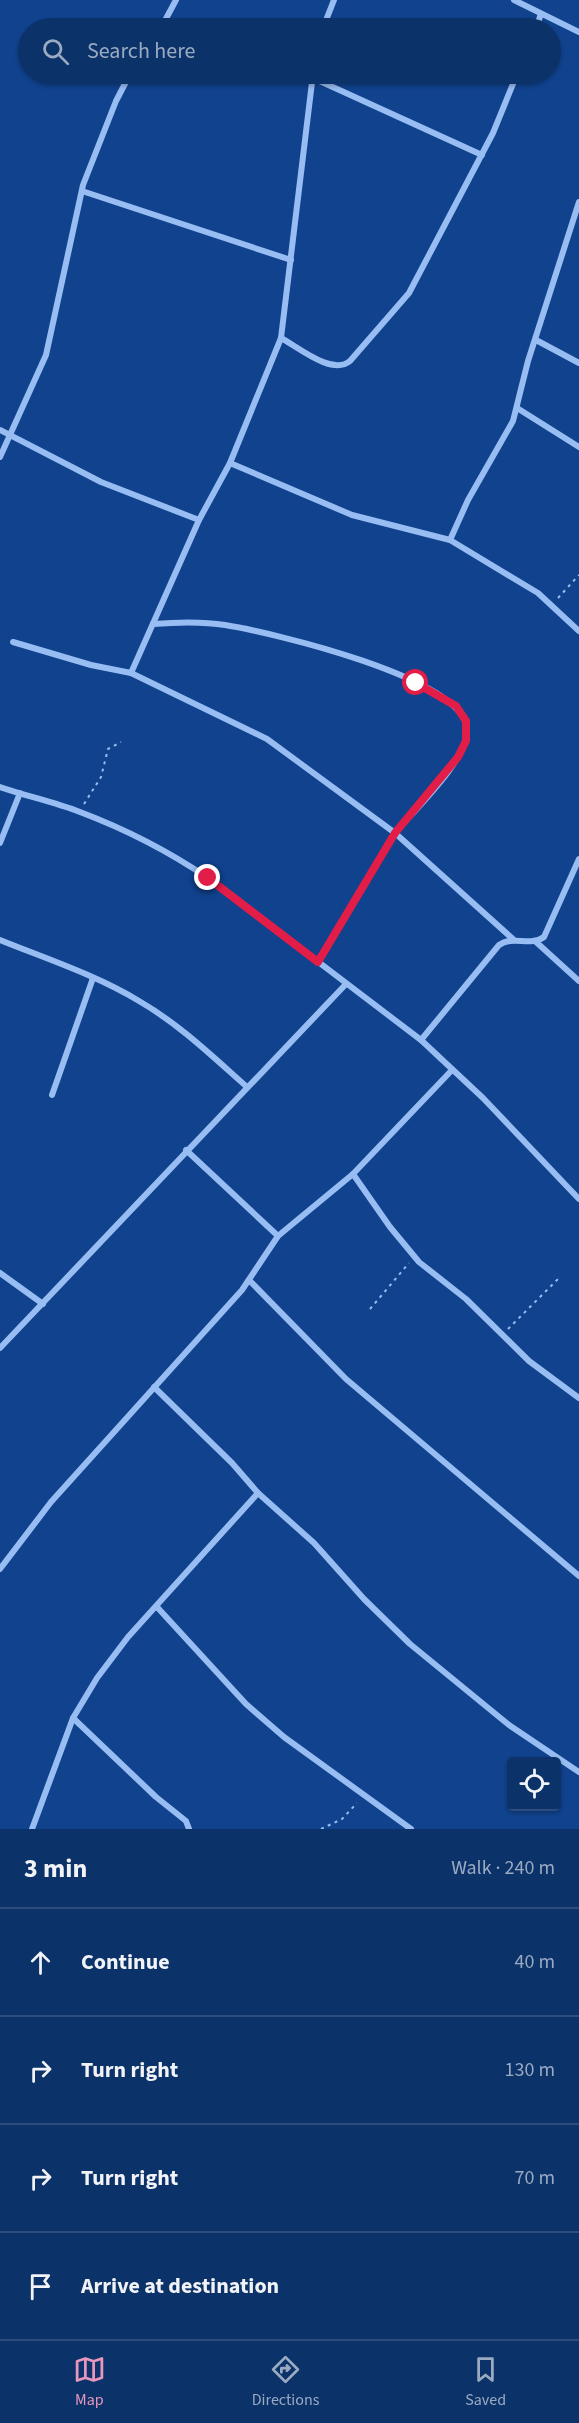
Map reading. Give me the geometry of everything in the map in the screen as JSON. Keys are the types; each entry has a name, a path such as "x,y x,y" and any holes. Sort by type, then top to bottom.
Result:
{"street":[{"path":"166,18 176,0"},
{"path":"327,18 334,0"},
{"path":"514,0 550,18"},
{"path":"540,18 542,14"},
{"path":"561,23 579,32"},
{"path":"0,457 46,355 82,191 116,100 125,84"},
{"path":"131,672 199,520 230,463 281,338 312,84"},
{"path":"330,84 482,155"},
{"path":"281,338 328,364 339,367 350,361 409,293 482,155 514,84"},
{"path":"82,191 291,260"},
{"path":"450,540 468,500 505,437 517,408 523,380 579,207"},
{"path":"536,340 579,363"},
{"path":"517,408 579,447"},
{"path":"0,430 101,482 199,520"},
{"path":"230,463 352,515 450,540 538,592 579,631"},
{"path":"153,624 181,622 226,625 326,648 416,683 456,706 467,726 463,750 395,833 318,962"},
{"path":"13,642 91,665 131,672 267,739 395,833 514,940"},
{"path":"0,787 79,811 171,853 208,878 421,1040 483,1098 579,1198"},
{"path":"0,843 20,794"},
{"path":"421,1040 498,945 514,940 535,942 544,937 579,860"},
{"path":"0,940 93,978 139,1000 164,1017 247,1087"},
{"path":"535,942 579,981"},
{"path":"52,1095 93,978"},
{"path":"0,1348 346,984"},
{"path":"0,1569 51,1502 249,1280 278,1236 353,1174 452,1070"},
{"path":"186,1150 278,1236"},
{"path":"353,1174 414,1257 466,1299 529,1361 579,1398"},
{"path":"0,1273 43,1304"},
{"path":"249,1280 355,1386 579,1576"},
{"path":"154,1388 232,1463 258,1493 314,1543 364,1599 410,1644 509,1725 579,1772"},
{"path":"32,1829 73,1718 97,1678 128,1637 258,1493"},
{"path":"157,1606 246,1704 284,1737 411,1829"},
{"path":"73,1718 156,1797 186,1821 189,1829"}],"path":[{"path":"552,605 579,575"},
{"path":"79,811 101,777 108,749 121,742"},
{"path":"370,1309 414,1257"},
{"path":"501,1335 560,1277"},
{"path":"321,1829 342,1819 364,1796"}],"route":[{"path":"208,878 318,962 395,833 463,750 468,731 466,721 456,706 416,683"}]}
